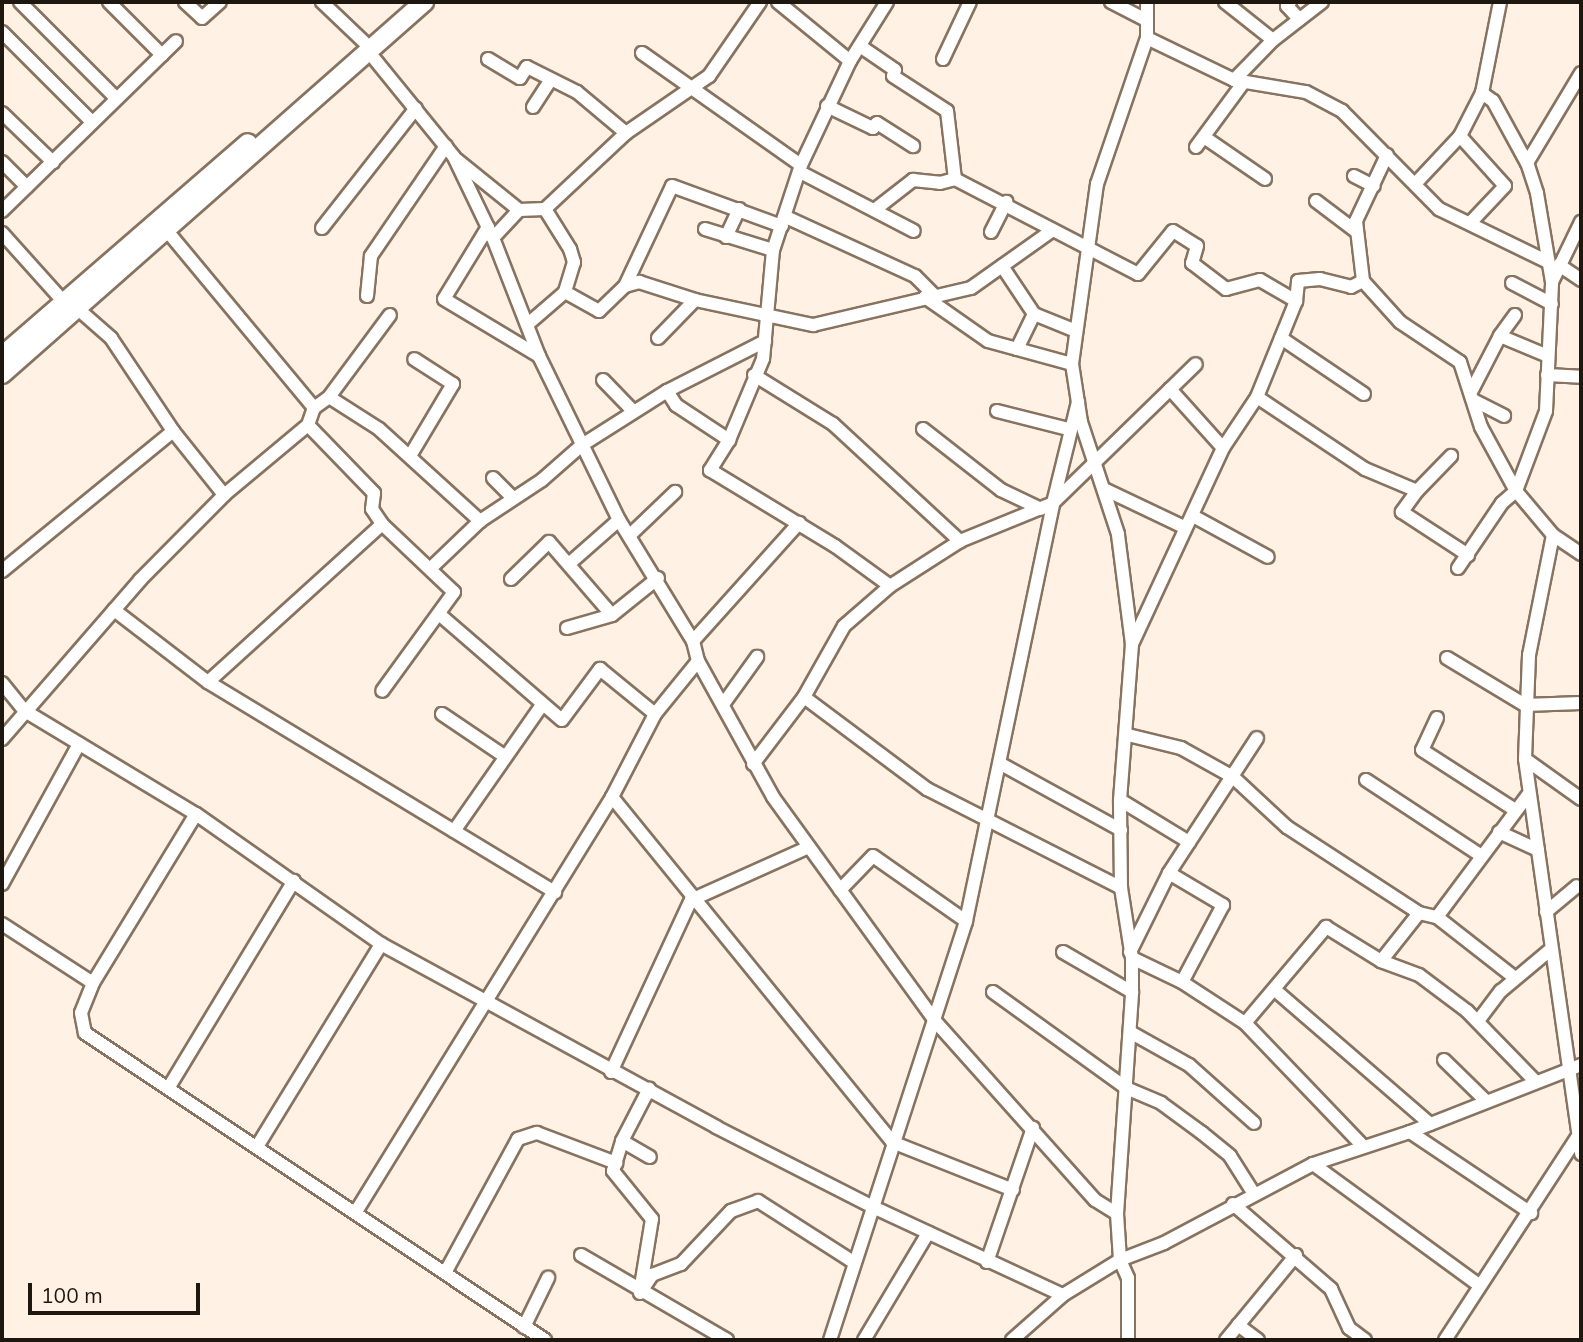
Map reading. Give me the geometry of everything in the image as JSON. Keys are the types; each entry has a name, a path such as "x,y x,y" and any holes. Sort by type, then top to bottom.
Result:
{"main road":[{"path":"138,247 168,232 366,47 406,2"},
{"path":"2,374 71,305 366,47 424,2"},
{"path":"2,356 71,305"}],"street":[{"path":"20,2 116,98"},
{"path":"109,2 162,54"},
{"path":"186,2 202,18 220,2"},
{"path":"322,2 366,47 454,157 491,233 539,356 582,445 619,520 658,578 693,641 698,661 723,703 753,764 935,1021 1095,1200 1117,1214"},
{"path":"332,12 342,2"},
{"path":"539,356 444,299 491,233 519,210 545,209 626,133 709,76 760,2"},
{"path":"778,2 850,61"},
{"path":"887,2 850,61 800,168 773,250 763,359 729,440 710,470 799,523 890,586"},
{"path":"943,59 970,2"},
{"path":"1111,2 1144,19"},
{"path":"1128,1340 1128,1278 1120,1261 1117,1214 1132,992 1131,955 1121,888 1120,800 1128,736 1132,645 1118,534 1106,490 1095,463 1072,364 1097,184 1147,38 1144,19 1147,2"},
{"path":"1225,2 1273,40"},
{"path":"1290,2 1287,6 1298,19"},
{"path":"1265,179 1200,142 1239,81 1273,40 1322,2"},
{"path":"1415,184 1460,136 1482,93 1500,2"},
{"path":"2,32 92,122"},
{"path":"1147,38 1239,81 1306,92 1342,111 1440,209 1553,263 1581,280"},
{"path":"2,211 176,41"},
{"path":"860,46 894,70 893,76 947,111 955,179"},
{"path":"642,53 689,90 800,168 877,208 914,231"},
{"path":"488,59 520,78 527,67 550,81 577,92 626,133"},
{"path":"1527,163 1581,73"},
{"path":"533,107 550,81"},
{"path":"1458,568 1502,503 1516,492 1546,411 1552,304 1553,263 1527,163 1493,101 1482,93"},
{"path":"827,106 873,128 877,123 913,146"},
{"path":"322,228 416,108"},
{"path":"2,113 53,162"},
{"path":"1460,136 1505,186 1470,223"},
{"path":"367,296 371,256 446,146"},
{"path":"1387,155 1356,221 1363,281 1400,322 1460,362 1481,427 1516,492 1553,535 1581,554"},
{"path":"454,157 519,210"},
{"path":"2,162 27,187"},
{"path":"1354,176 1374,186"},
{"path":"877,208 913,180 940,183 955,179 1006,202 1138,274 1173,231 1197,246 1192,263 1226,289 1260,280 1296,301"},
{"path":"565,292 598,311 625,286 672,186 784,221 915,275 930,297 988,341 1072,364"},
{"path":"1316,201 1357,232"},
{"path":"991,232 1006,202"},
{"path":"528,324 565,292 574,262 545,209"},
{"path":"726,237 739,209"},
{"path":"1553,263 1581,222"},
{"path":"705,229 773,250"},
{"path":"625,286 639,282 695,300 814,325 971,288 1053,230"},
{"path":"168,232 314,408"},
{"path":"2,233 71,305 111,338 173,431 224,495"},
{"path":"1002,266 1034,314 1076,331"},
{"path":"1132,645 1184,527 1192,516 1223,448 1257,397 1296,301 1298,281 1320,279 1351,287 1363,281"},
{"path":"1511,283 1552,304"},
{"path":"658,338 695,300"},
{"path":"1017,349 1034,314"},
{"path":"2,738 114,610 224,495 308,425 314,408 329,397 390,315"},
{"path":"1472,395 1500,336 1515,315"},
{"path":"1500,336 1548,356"},
{"path":"1280,338 1364,394"},
{"path":"432,567 480,521 511,496 542,480 582,445 667,391 765,341"},
{"path":"410,456 453,384 415,359"},
{"path":"753,764 804,697 844,626 890,586 960,541 1047,506 1095,463 1195,364"},
{"path":"1547,374 1581,377"},
{"path":"754,376 833,424 960,541"},
{"path":"603,380 633,411"},
{"path":"1170,389 1223,448"},
{"path":"667,391 676,405 729,440"},
{"path":"1472,395 1504,416"},
{"path":"329,397 410,456 480,521"},
{"path":"1257,397 1365,469 1417,491"},
{"path":"830,1340 852,1261 873,1207 892,1142 935,1021 965,921 990,820 1047,506 1068,429 1079,400"},
{"path":"997,411 1068,429"},
{"path":"308,425 374,492 372,509 382,524 432,567 454,592 382,691"},
{"path":"923,429 1001,490 1047,506"},
{"path":"2,571 173,431"},
{"path":"1451,456 1417,491 1402,512 1468,555"},
{"path":"493,478 511,496"},
{"path":"1106,490 1184,527"},
{"path":"629,536 675,492"},
{"path":"1192,516 1268,557"},
{"path":"569,563 619,520"},
{"path":"693,641 799,523"},
{"path":"208,682 382,524"},
{"path":"1553,535 1537,600 1525,705 1525,759 1581,1154"},
{"path":"511,579 549,542 612,615"},
{"path":"566,628 612,615 658,578"},
{"path":"114,610 208,682 555,892"},
{"path":"439,614 517,678 542,705 562,720 600,670 655,714"},
{"path":"723,703 757,657"},
{"path":"1447,658 1525,705 1581,703"},
{"path":"356,1210 555,892 612,797 655,714 698,661"},
{"path":"2,683 25,711 195,814 381,944 611,1072 649,1089 873,1207 1063,1295"},
{"path":"804,697 927,789 1121,888"},
{"path":"454,831 542,705"},
{"path":"442,714 504,756"},
{"path":"1437,718 1422,750 1515,810"},
{"path":"1128,736 1181,748 1233,777 1287,827 1419,914 1437,917 1515,978"},
{"path":"1131,955 1169,873 1256,738"},
{"path":"2,884 79,744"},
{"path":"1525,759 1581,799"},
{"path":"1001,764 1121,830"},
{"path":"1366,780 1480,855"},
{"path":"1437,917 1480,855 1528,795"},
{"path":"612,797 691,900 892,1142 1013,1190"},
{"path":"1120,800 1189,842"},
{"path":"195,814 93,983 82,1013 85,1033 356,1210 545,1340"},
{"path":"1499,832 1538,850"},
{"path":"611,1072 691,900 809,846"},
{"path":"841,890 873,856 965,921"},
{"path":"1169,873 1223,905 1182,982"},
{"path":"169,1087 294,881"},
{"path":"1546,912 1577,886"},
{"path":"1381,961 1419,914"},
{"path":"2,923 93,983"},
{"path":"1245,1023 1326,927 1381,961 1419,975 1478,1021 1535,1081"},
{"path":"258,1145 381,944"},
{"path":"1478,1021 1515,978 1550,950"},
{"path":"1063,952 1132,992"},
{"path":"1131,955 1182,982 1245,1023 1362,1145"},
{"path":"1275,990 1430,1124"},
{"path":"993,992 1126,1088 1161,1103 1211,1140 1230,1156 1254,1194"},
{"path":"1130,1032 1189,1065 1254,1123"},
{"path":"1444,1060 1486,1101"},
{"path":"1012,1340 1063,1295 1120,1261 1164,1243 1233,1203 1313,1164 1362,1145 1410,1132 1581,1065"},
{"path":"640,1293 652,1219 614,1178 622,1141 649,1089"},
{"path":"987,1262 1033,1128"},
{"path":"1410,1132 1531,1213"},
{"path":"445,1273 517,1139 537,1133 616,1163"},
{"path":"1445,1340 1479,1285 1531,1213 1578,1136"},
{"path":"622,1141 650,1157"},
{"path":"1313,1164 1479,1285"},
{"path":"640,1293 652,1275 681,1264 732,1211 758,1201 852,1261"},
{"path":"1233,1203 1296,1255 1331,1289 1349,1328 1364,1340"},
{"path":"864,1340 928,1233"},
{"path":"581,1255 640,1293 727,1340"},
{"path":"1226,1340 1296,1255"},
{"path":"524,1326 548,1279"},
{"path":"1238,1325 1258,1340"}]}
